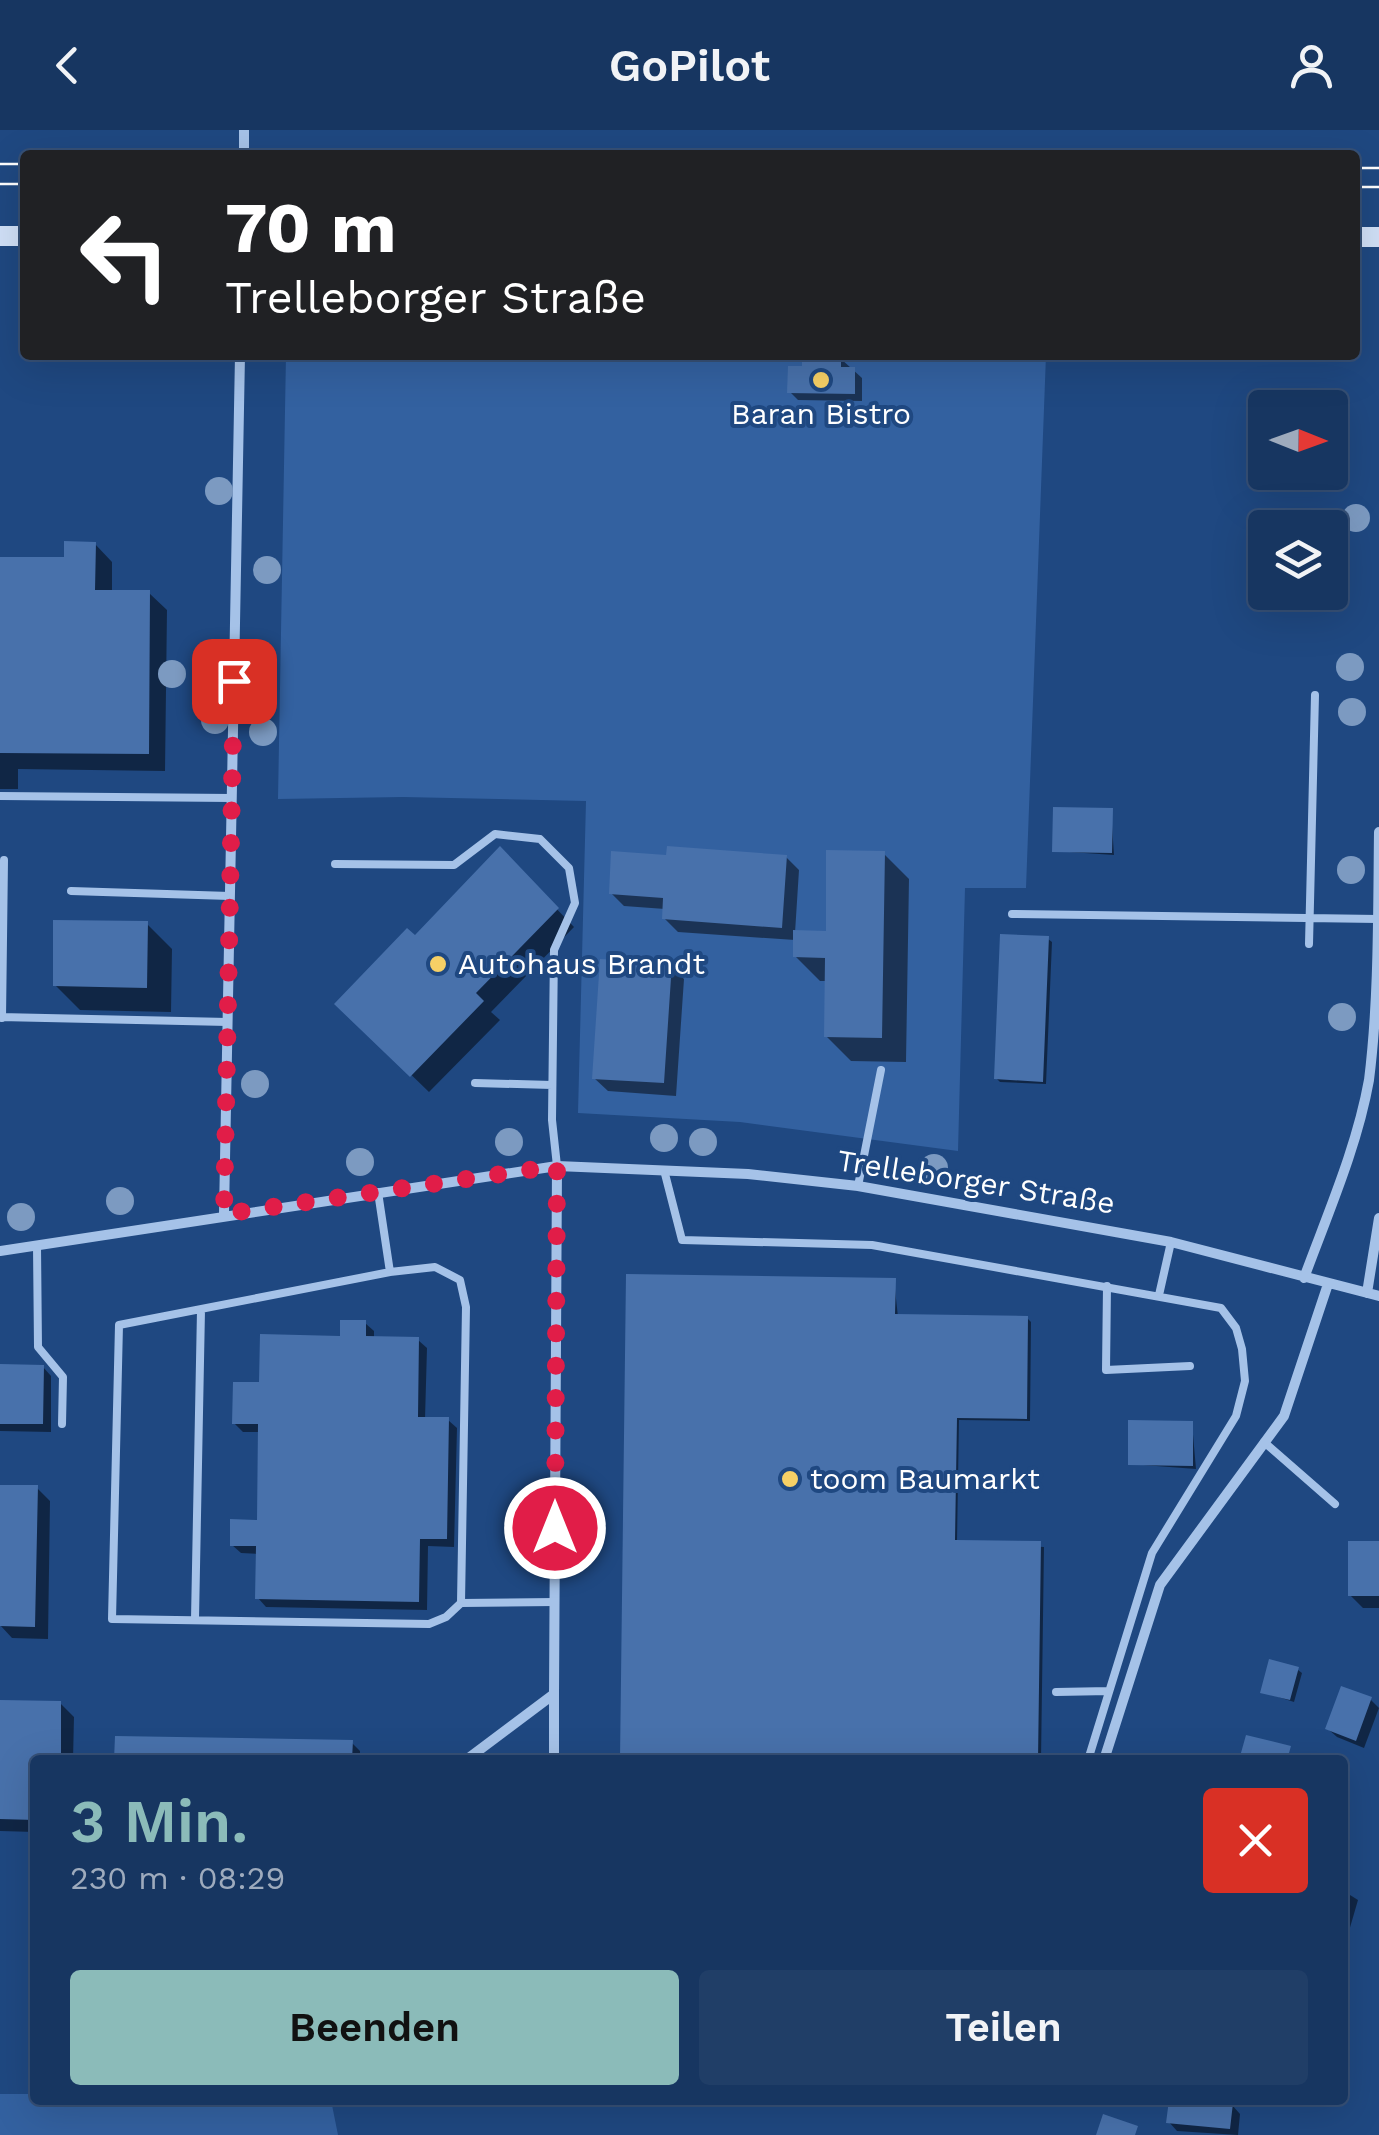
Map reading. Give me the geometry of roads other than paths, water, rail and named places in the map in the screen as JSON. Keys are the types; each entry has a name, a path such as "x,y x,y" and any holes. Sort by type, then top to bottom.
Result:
{"street":[{"path":"224,1214 240,360"},
{"path":"1304,1278 1350,1151 1369,1081 1379,832"},
{"path":"554,1755 557,1166"},
{"name":"Trelleborger Straße","path":"0,1251 378,1190 557,1166 748,1174 858,1186 1171,1242 1373,1294"},
{"path":"1373,1294 1379,1218"},
{"path":"1106,1755 1160,1584 1284,1416 1328,1284"},
{"path":"473,1755 554,1694"}],"lane":[{"path":"1309,944 1315,695"},
{"path":"0,796 232,798"},
{"path":"335,864 454,865 495,834 540,839 570,868 575,903 554,950 552,1085 557,1166"},
{"path":"4,860 1,1017 228,1022"},
{"path":"71,890 230,896"},
{"path":"1012,914 1378,919"},
{"path":"858,1186 881,1070"},
{"path":"476,1082 552,1085"},
{"path":"664,1170 682,1240 872,1245 1220,1308 1236,1328 1245,1381 1236,1416 1152,1553 1090,1755"},
{"path":"378,1190 390,1272"},
{"path":"1160,1295 1171,1242"},
{"path":"38,1246 38,1347 63,1377 62,1424"},
{"path":"435,1268 460,1280 466,1307 460,1603 446,1617 429,1624 112,1619 118,1325 390,1272 435,1268"},
{"path":"1106,1286 1106,1370 1190,1366"},
{"path":"196,1619 201,1310"},
{"path":"1264,1442 1335,1504"},
{"path":"460,1603 555,1602"},
{"path":"1056,1692 1109,1691"}],"tram line":[{"path":"0,164 20,164"},
{"path":"1360,168 1379,168"},
{"path":"0,184 20,184"},
{"path":"1360,187 1379,187"}],"place":[{"name":"Baran Bistro","path":"821,380"},
{"name":"Autohaus Brandt","path":"438,964"},
{"name":"toom Baumarkt","path":"790,1479"}]}
